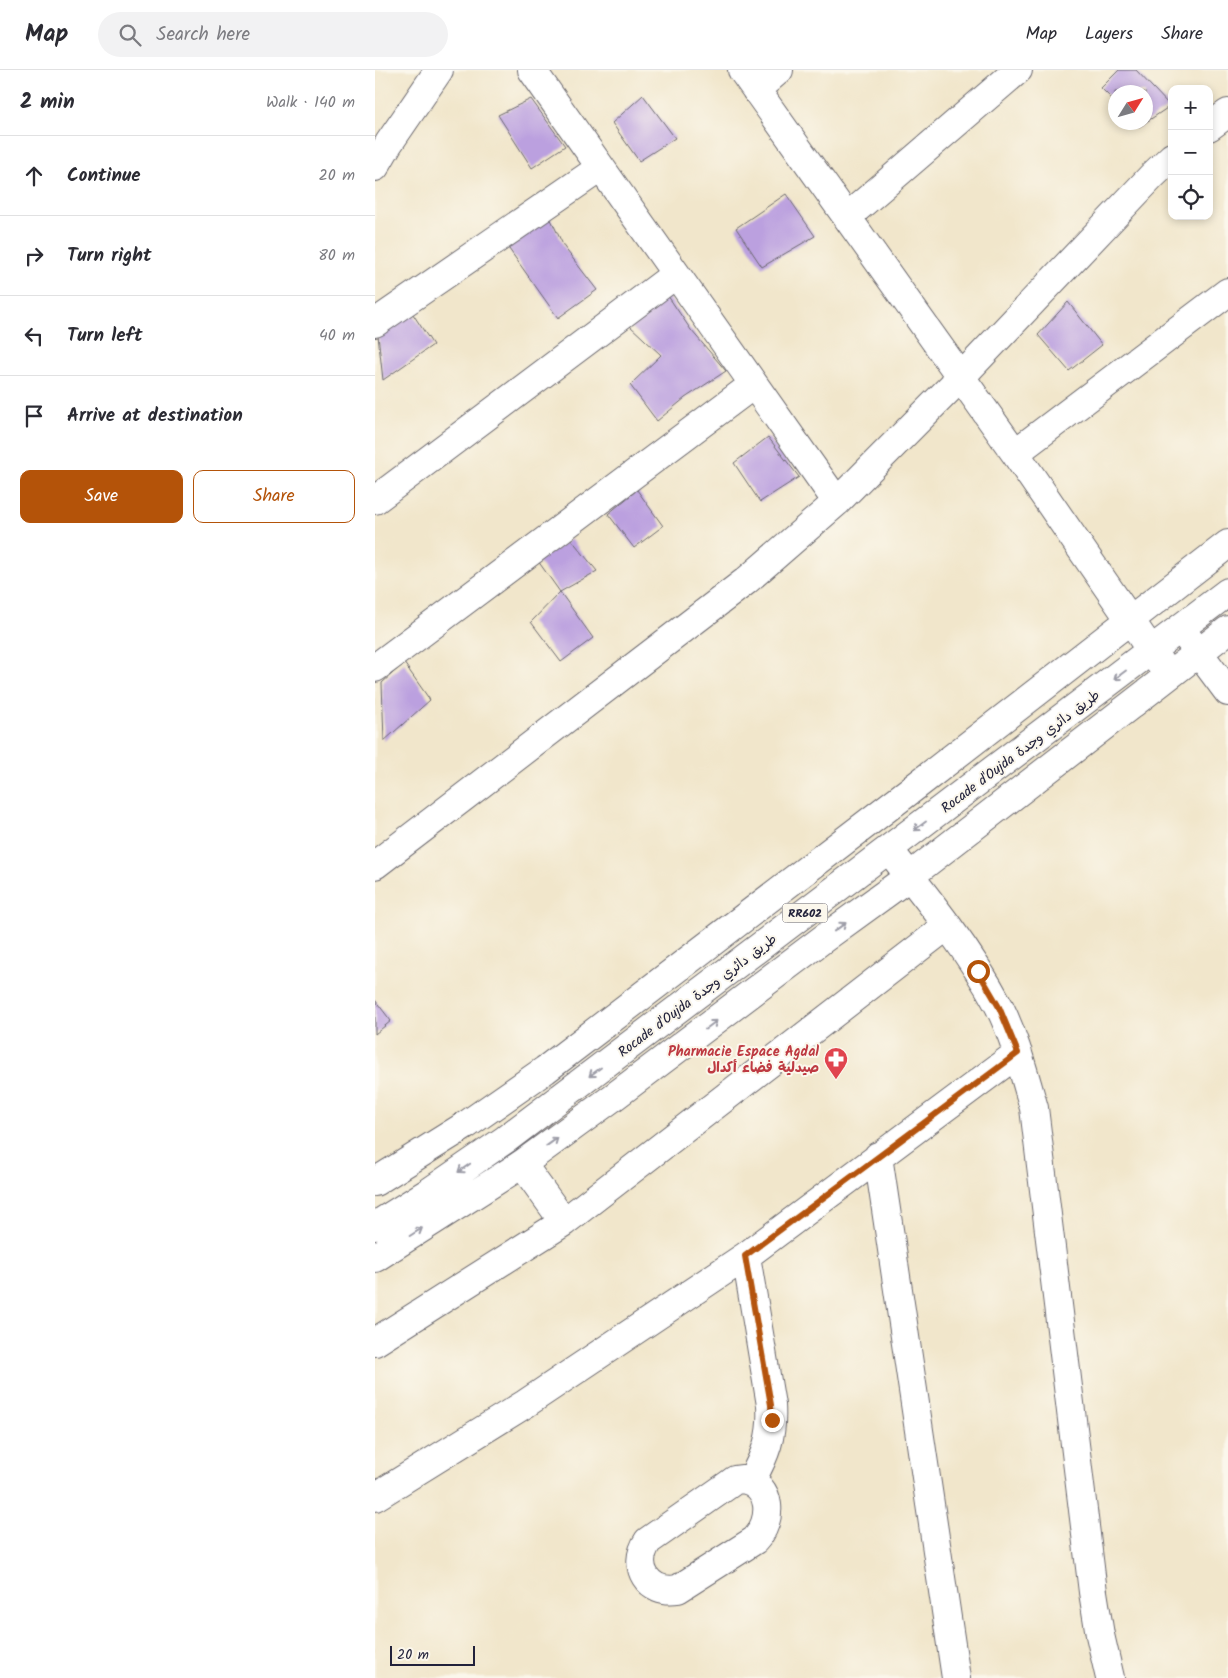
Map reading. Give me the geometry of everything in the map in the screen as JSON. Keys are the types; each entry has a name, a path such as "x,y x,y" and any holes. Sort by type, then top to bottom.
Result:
{"main road":[{"path":"375,167 389,143 439,70"},
{"path":"533,70 600,168 837,502"},
{"path":"779,70 749,80 1015,453 1169,675"},
{"path":"847,217 1017,70"},
{"path":"1213,123 1228,113"},
{"path":"375,864 746,581 837,502 961,377 1168,161"},
{"path":"375,324 600,168"},
{"path":"375,500 676,274"},
{"path":"1015,453 1228,292"},
{"path":"375,668 753,385"},
{"path":"375,1182 466,1125 545,1070 1228,544"},
{"name":"Rocade d'Oujda طريق دائري وجدة","path":"375,1226 429,1192 506,1139 1228,592"},
{"path":"1181,629 1228,692"},
{"name":"RR602","path":"375,1258 522,1164 910,876 1228,630"},
{"path":"889,850 947,926 978,971 999,1007 1018,1053 1033,1108 1093,1592 1110,1678"},
{"path":"375,1342 564,1222 947,926"},
{"path":"375,1497 525,1404 745,1256 1018,1053"},
{"path":"878,1156 956,1678"},
{"path":"522,1164 564,1222"},
{"path":"745,1256 772,1420 767,1449 751,1481"},
{"path":"735,1480 751,1481 758,1485 766,1500 767,1520 755,1540 678,1589 669,1591 660,1589 652,1584 643,1572 641,1564 641,1556 648,1541 735,1480"}],"building":[{"path":"1119,70 1136,70 1150,85 1108,85 1108,95 1101,88"},
{"path":"1153,88 1168,104 1168,107 1153,118"},
{"path":"643,95 675,138 639,161 612,123"},
{"path":"531,99 565,146 532,168 498,115"},
{"path":"786,194 815,236 762,267 736,228"},
{"path":"548,213 564,247 597,290 558,318 504,242"},
{"path":"668,296 691,330 726,371 685,398 657,421 630,385 661,355 629,325"},
{"path":"1068,302 1102,345 1069,371 1038,335"},
{"path":"411,311 433,345 383,380 378,335"},
{"path":"768,437 799,477 760,502 734,463"},
{"path":"637,490 663,526 634,548 608,514"},
{"path":"571,539 597,571 560,592 538,561"},
{"path":"560,592 593,638 561,662 531,622"},
{"path":"404,663 430,700 384,741 382,683"},
{"path":"375,1000 391,1021 375,1034"}],"place":[{"name":"Pharmacie Espace Agdal صيدلية فضاء أكدال","path":"836,1080"}],"route":[{"path":"772,1420 745,1256 1018,1053 999,1007 978,971"}]}
